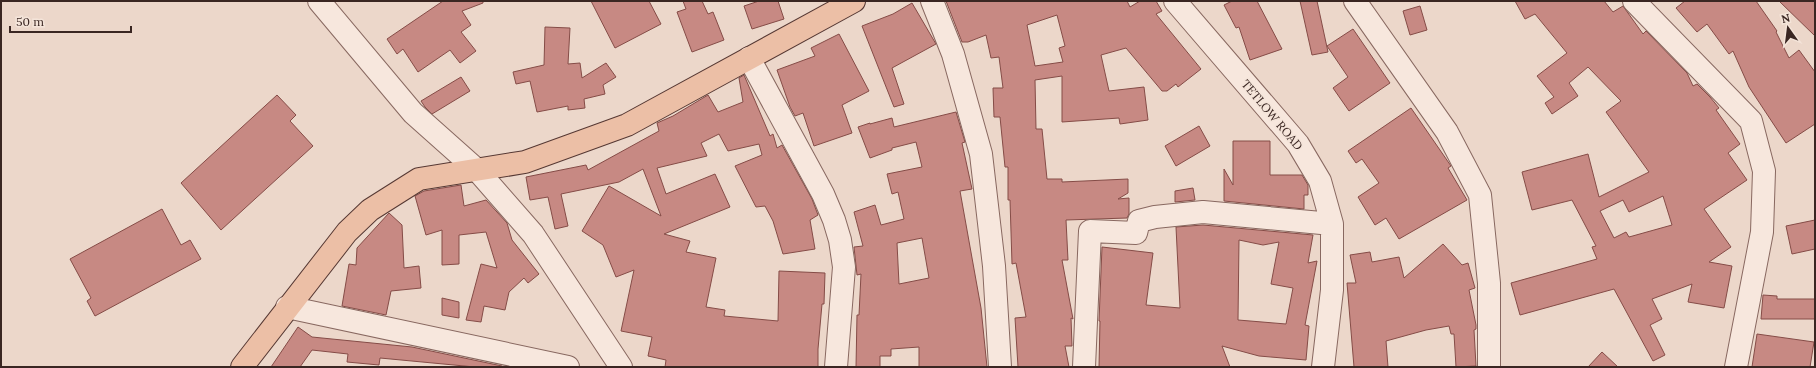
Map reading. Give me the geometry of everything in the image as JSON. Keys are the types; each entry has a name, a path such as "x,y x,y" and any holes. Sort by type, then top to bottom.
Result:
{"main road":[{"path":"242,367 346,232 370,210 419,179 526,162 627,125 854,1"}],"street":[{"path":"320,1 413,112 477,170 533,234 621,367"},
{"path":"932,1 953,54 981,154 994,266 1000,367"},
{"name":"TETLOW ROAD","path":"1175,1 1298,144 1320,181 1332,224 1332,290 1323,367"},
{"path":"1355,1 1447,132 1480,195 1489,283 1489,367"},
{"path":"1634,1 1751,121 1764,171 1762,232 1736,367"},
{"path":"749,58 823,194 834,220 840,240 844,267 836,367"},
{"path":"1084,367 1090,231 1136,233 1139,221 1155,217 1203,212 1332,224"},
{"path":"287,307 522,362 568,367"}],"building":[{"path":"443,1 483,1 483,3 462,11 471,25 461,32 476,51 460,63 450,50 418,72 403,49 397,54 387,39"},
{"path":"591,1 649,1 661,24 615,48"},
{"path":"683,1 702,1 708,14 713,12 724,40 692,52 677,12 686,9"},
{"path":"759,1 778,1 784,19 752,29 744,6"},
{"path":"946,1 1127,1 1130,7 1140,1 1156,1 1162,11 1156,14 1201,69 1178,87 1176,84 1167,91 1162,91 1126,48 1101,55 1109,91 1144,87 1148,120 1120,124 1119,118 1062,122 1062,76 1035,80 1036,129 1042,129 1047,179 1062,179 1062,182 1128,179 1128,193 1118,199 1129,198 1129,214 1127,218 1066,220 1068,260 1062,260 1073,319 1071,318 1072,346 1065,346 1069,367 1018,367 1015,318 1026,317 1016,263 1012,264 1010,200 1008,200 1008,167 1005,167 1000,117 994,117 993,88 1003,88 999,57 991,58 986,35 968,42 962,42","holes":["1057,15 1065,46 1059,48 1063,62 1035,66 1027,25"]},
{"path":"1232,1 1257,1 1282,49 1250,60 1239,27 1236,28 1224,5"},
{"path":"1300,1 1317,1 1328,52 1312,55"},
{"path":"1515,1 1604,1 1613,12 1623,6 1643,34 1646,31 1687,73 1693,86 1697,84 1710,97 1719,108 1716,110 1740,144 1728,153 1747,180 1704,209 1731,247 1709,262 1732,266 1724,308 1688,302 1692,284 1652,299 1662,319 1650,325 1665,355 1653,361 1614,289 1520,315 1511,283 1597,259 1592,247 1596,246 1572,200 1532,210 1522,172 1588,154 1599,197 1649,172 1606,112 1621,101 1588,67 1569,83 1578,96 1552,114 1545,103 1554,97 1537,76 1567,53 1535,14 1525,19","holes":["1663,196 1672,225 1629,237 1626,232 1614,238 1600,211 1623,200 1629,212"]},
{"path":"1685,1 1756,1 1777,31 1776,32 1789,58 1799,50 1815,72 1815,124 1786,143 1749,87 1733,51 1729,54 1707,24 1697,32 1676,8"},
{"path":"1779,1 1815,1 1815,36"},
{"path":"912,3 936,44 892,68 904,104 894,107 862,26 893,14"},
{"path":"1420,6 1427,30 1410,35 1403,11"},
{"path":"545,27 570,28 568,64 580,63 582,78 606,63 616,77 603,85 605,94 584,99 585,108 568,110 568,106 537,112 530,81 516,84 513,72 544,65"},
{"path":"1353,29 1390,83 1349,111 1333,88 1348,77 1327,46"},
{"path":"839,34 869,91 842,105 852,133 814,146 803,113 795,116 790,107 777,70 815,56 811,48"},
{"path":"744,75 770,136 773,134 777,148 782,145 812,199 818,215 810,220 815,249 783,254 773,221 765,206 756,207 735,166 762,155 759,144 728,151 719,134 701,143 707,156 657,168 666,194 715,174 730,207 664,234 690,241 686,252 716,258 706,307 725,310 724,316 778,321 779,271 825,273 824,304 822,304 818,349 818,367 665,367 666,360 648,356 652,337 621,331 634,270 616,277 603,245 582,231 609,186 661,216 643,169 619,182 561,194 568,226 555,229 548,197 530,200 526,177 586,165 588,170 659,131 657,123 673,116 708,95 718,112 743,102 739,78"},
{"path":"461,77 470,91 432,114 421,101"},
{"path":"277,95 296,115 290,121 313,146 221,230 181,183"},
{"path":"1411,108 1451,166 1448,168 1467,200 1399,239 1386,218 1375,225 1358,197 1379,183 1362,159 1356,163 1348,151"},
{"path":"956,112 965,142 962,143 972,189 960,191 981,308 987,367 919,367 919,347 891,349 891,356 880,356 880,367 856,367 857,315 859,315 861,274 857,275 854,247 863,246 854,212 875,205 881,225 904,219 898,192 892,194 887,174 922,167 916,142 892,148 892,150 870,158 858,127 892,118 894,127","holes":["922,238 929,278 899,284 897,243"]},
{"path":"1199,126 1210,146 1176,166 1165,146"},
{"path":"1233,141 1270,141 1270,175 1302,175 1308,185 1308,195 1304,195 1304,209 1224,201 1224,169 1233,185"},
{"path":"461,185 464,206 486,200 507,223 512,240 539,274 528,283 524,278 509,292 505,310 484,306 481,322 466,320 481,264 497,268 486,232 459,235 459,264 442,265 442,230 426,235 415,196 424,191"},
{"path":"1193,188 1195,200 1175,202 1175,191"},
{"path":"162,209 181,245 190,240 201,259 95,316 87,301 91,298 70,259"},
{"path":"389,213 402,225 404,268 419,266 421,288 391,291 386,315 342,306 349,264 356,265 357,248"},
{"path":"1815,220 1815,249 1792,254 1786,226"},
{"path":"1203,225 1313,235 1308,263 1317,261 1305,325 1309,326 1306,360 1259,356 1222,346 1230,367 1099,367 1102,247 1153,253 1146,305 1180,308 1176,227","holes":["1239,240 1263,245 1279,242 1271,284 1293,288 1286,324 1238,320"]},
{"path":"1443,244 1462,265 1468,263 1475,288 1469,290 1476,325 1476,329 1474,330 1476,366 1456,367 1454,334 1451,334 1449,326 1426,330 1386,341 1388,367 1354,367 1347,283 1356,283 1350,255 1370,252 1372,262 1399,257 1404,278"},
{"path":"1763,295 1777,296 1777,299 1815,299 1815,319 1761,319"},
{"path":"442,298 459,302 459,318 442,315"},
{"path":"298,327 312,337 412,347 502,367 475,367 380,358 379,365 347,362 348,354 312,350 300,367 271,367"},
{"path":"1757,334 1814,342 1810,367 1752,367"},
{"path":"1602,352 1618,367 1588,367"}]}
